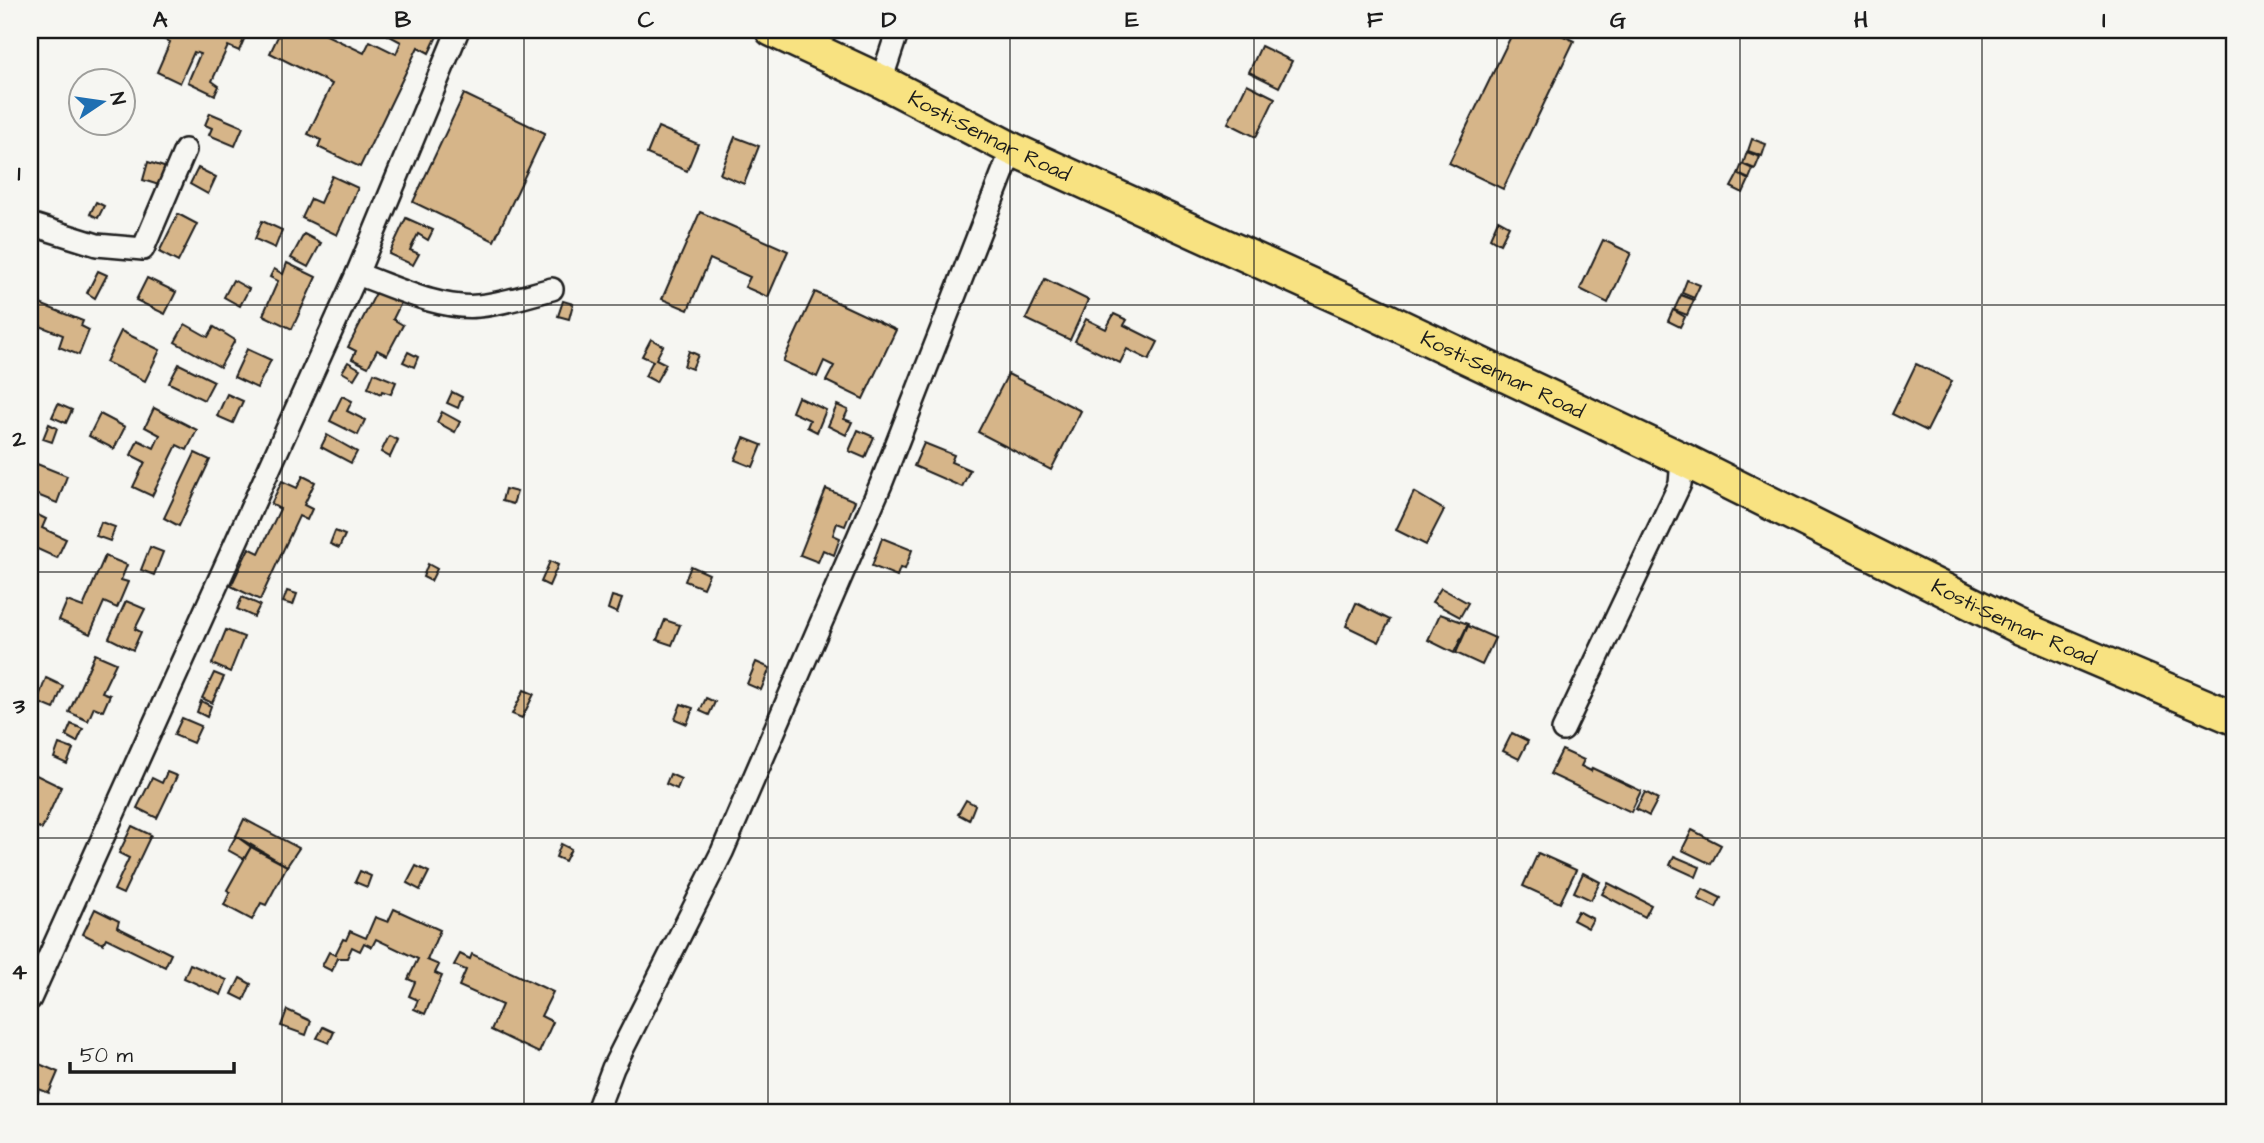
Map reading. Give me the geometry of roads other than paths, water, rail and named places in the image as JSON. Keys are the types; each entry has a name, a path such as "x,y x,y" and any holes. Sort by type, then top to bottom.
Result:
{"highway":[{"name":"Kosti-Sennar Road","path":"772,30 881,81 1012,149 1360,307 1682,459 2017,626 2234,718"}],"street":[{"path":"30,999 357,274 458,30"},
{"path":"881,81 898,30"},
{"path":"596,1113 613,1068 722,852 876,497 1012,149"},
{"path":"30,224 97,246 143,249 185,150"},
{"path":"357,274 440,303 458,306 478,306 552,289"},
{"path":"1563,730 1680,484 1682,459"}]}
